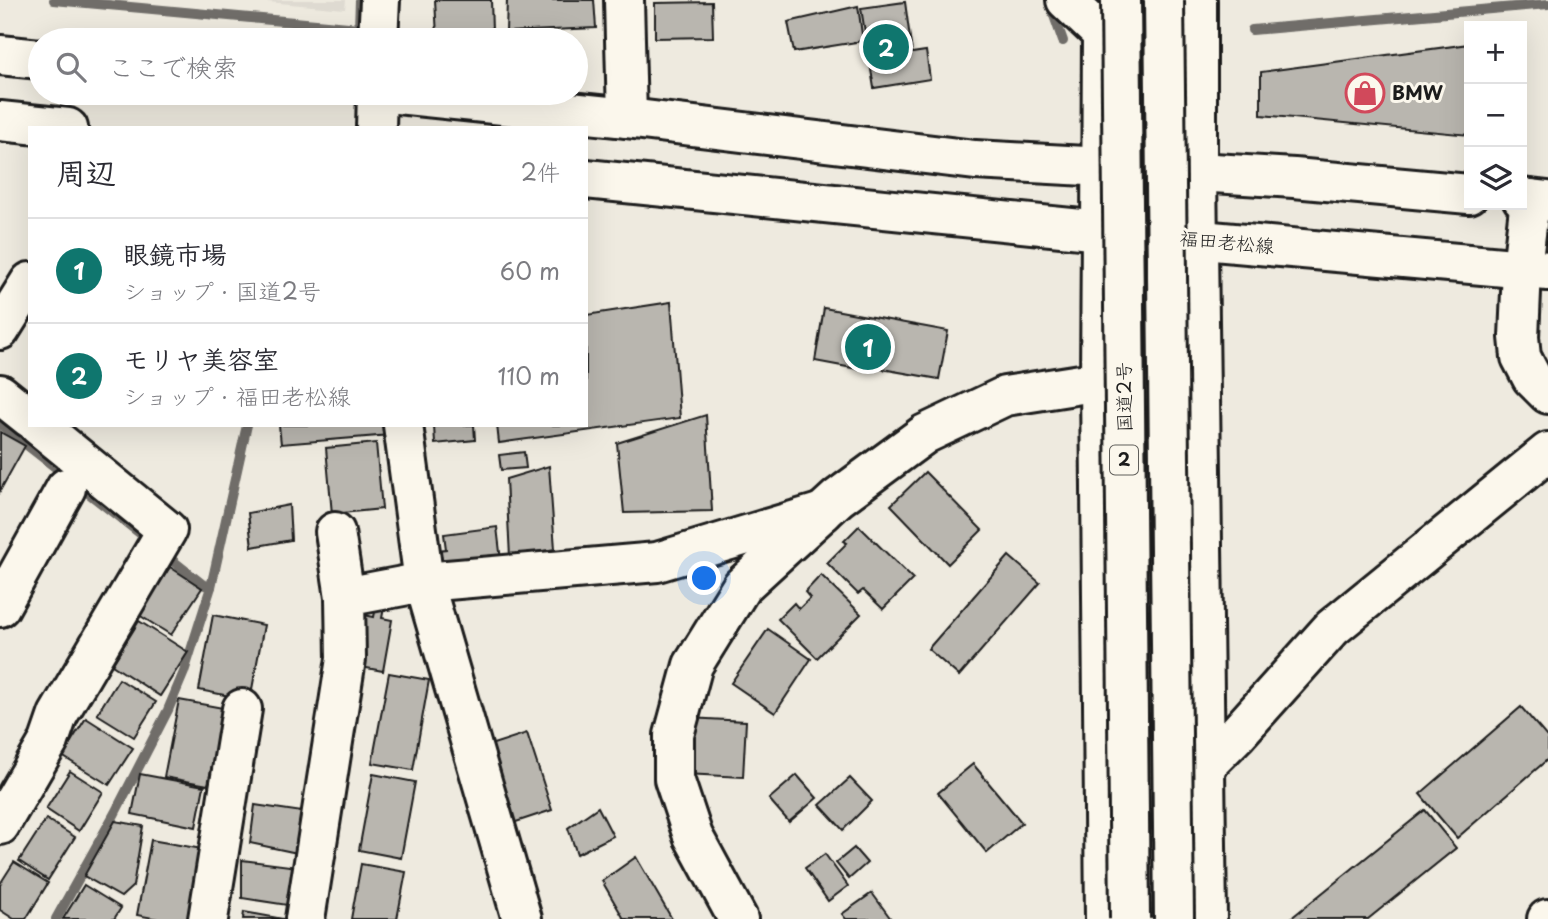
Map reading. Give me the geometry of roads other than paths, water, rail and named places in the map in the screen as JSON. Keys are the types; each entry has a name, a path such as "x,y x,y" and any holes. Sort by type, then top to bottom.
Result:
{"main road":[{"path":"379,28 380,0"},
{"path":"624,0 627,118"},
{"path":"1066,0 1102,17 1197,172"},
{"name":"国道2号","path":"1121,0 1130,919"},
{"path":"1164,0 1174,919"},
{"path":"1197,0 1206,919"},
{"path":"1102,17 1100,381 1105,919"},
{"path":"0,55 28,58"},
{"path":"376,126 377,105"},
{"path":"503,105 975,160 1294,178 1464,194"},
{"path":"0,121 49,126"},
{"name":"福田老松線","path":"588,179 1101,231 1535,270"},
{"path":"1533,200 1535,270 1519,337 1521,357 1532,378 1548,394"},
{"path":"0,330 28,285"},
{"path":"738,919 689,825 674,779 674,736 692,665 742,586 823,512 925,434 1004,396 1100,381"},
{"path":"0,394 28,416"},
{"path":"0,825 49,741 58,715 167,530 40,427"},
{"path":"402,427 424,582 522,919"},
{"path":"1206,765 1332,628 1548,452"},
{"path":"0,607 66,488"},
{"path":"345,597 424,582 657,562 823,512"},
{"path":"305,919 346,659 345,597 335,532"},
{"path":"208,919 242,709"},
{"path":"1139,919 1206,843"}],"waterway":[{"path":"54,0 359,28 360,0"},
{"path":"1252,30 1548,4"},
{"path":"1051,7 1063,41"},
{"path":"0,424 146,538"},
{"path":"56,919 115,813 168,710 184,672 211,587 247,427"},
{"path":"168,557 202,584 211,587"}],"place":[{"name":"モリヤ美容室","path":"886,47"},
{"name":"BMW","path":"1365,93"},
{"name":"眼鏡市場","path":"868,347"}]}
